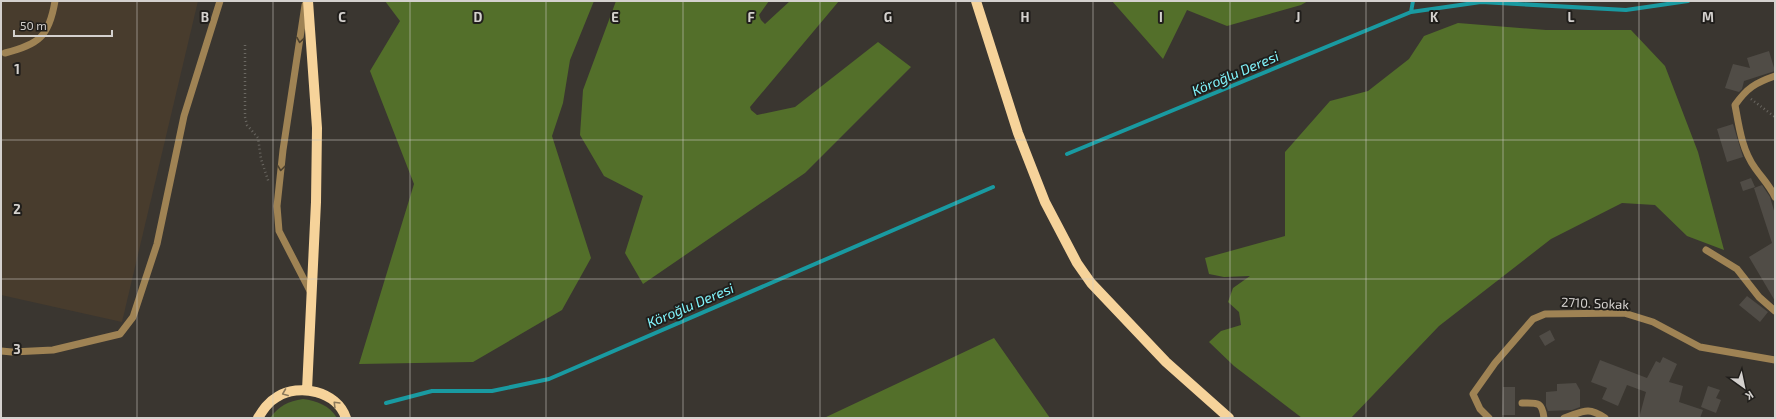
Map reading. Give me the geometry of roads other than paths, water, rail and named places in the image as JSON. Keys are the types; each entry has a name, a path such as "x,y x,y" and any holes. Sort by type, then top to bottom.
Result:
{"main road":[{"path":"307,1 317,128 307,390"},
{"path":"976,1 1018,133 1045,202 1077,263 1091,283 1166,362 1229,418"},
{"path":"258,418 265,407 277,397 291,391 307,390 322,394 335,402 346,418"}],"street":[{"path":"5,53 27,47 44,36 53,13 55,1"},
{"path":"1,351 12,352 53,350 120,334 133,316 157,244 184,116 220,1"},
{"path":"307,1 283,150 277,206 279,231 311,294"},
{"path":"1775,76 1758,82 1744,92 1735,105 1741,138 1755,168 1770,185 1775,197"},
{"path":"1706,250 1737,269 1759,297 1775,311"},
{"name":"2710. Sokak","path":"1489,418 1480,410 1473,394 1495,363 1533,319 1545,314 1624,313 1653,322 1700,346 1775,360"},
{"path":"1522,403 1537,403 1540,405 1544,418"},
{"path":"1564,418 1589,410 1595,411 1605,418"}],"waterway":[{"name":"Köroğlu Deresi","path":"1411,12 1413,1"},
{"name":"Köroğlu Deresi","path":"1067,154 1411,12 1481,2 1626,10 1688,1"},
{"name":"Köroğlu Deresi","path":"386,403 432,391 492,391 549,379 993,187"}]}
